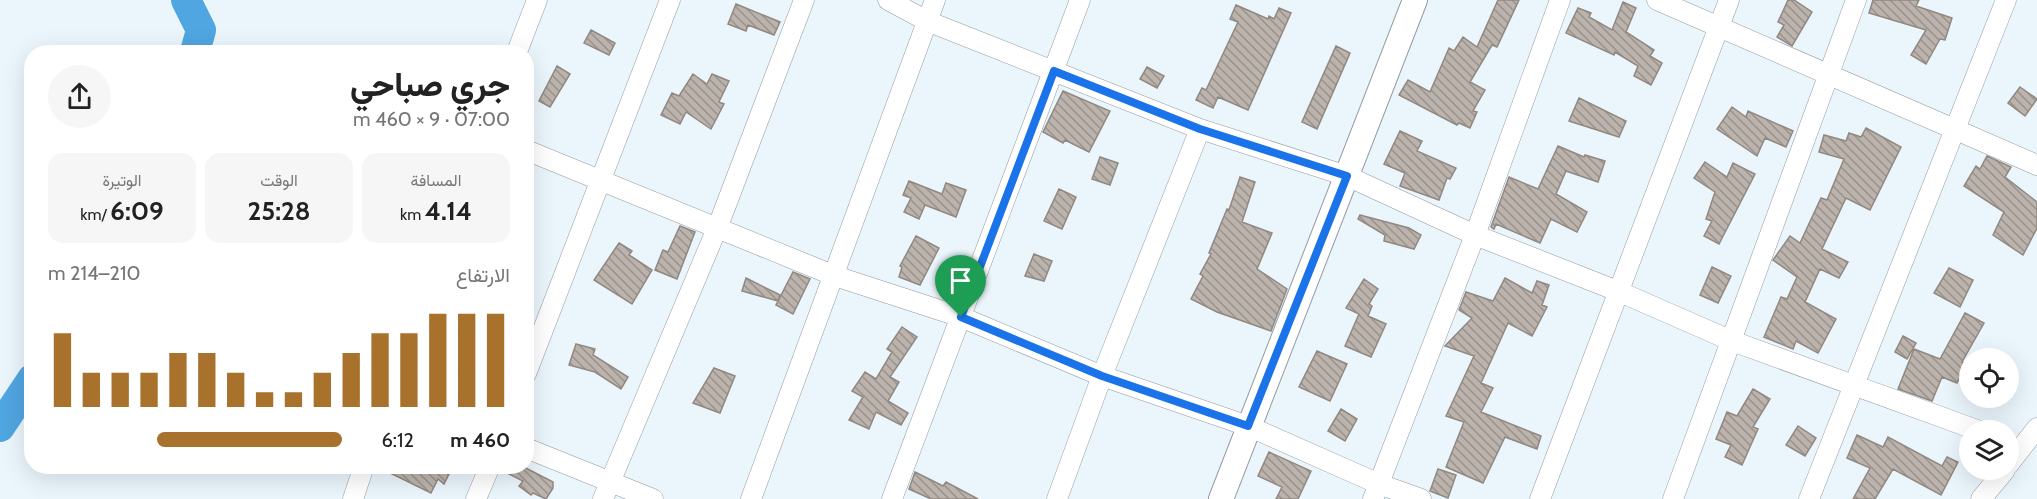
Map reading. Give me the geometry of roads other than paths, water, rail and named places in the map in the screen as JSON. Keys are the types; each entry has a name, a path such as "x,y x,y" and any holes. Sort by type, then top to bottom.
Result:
{"street":[{"path":"520,45 537,0"},
{"path":"534,354 670,0"},
{"path":"607,490 718,226 804,0"},
{"path":"888,0 927,21 1200,129 1347,176 1475,235 1620,291 1732,341 1959,424"},
{"path":"751,499 935,0"},
{"path":"892,499 1080,0"},
{"path":"1221,499 1415,0"},
{"path":"1376,491 1475,235 1560,0"},
{"path":"1657,0 2037,165"},
{"path":"1540,499 1729,0"},
{"path":"1673,499 1856,0"},
{"path":"1809,499 2006,0"},
{"path":"1057,499 1102,376 1200,129"},
{"path":"534,153 718,226 835,276 961,317 1102,376 1248,426 1376,491 1421,499"},
{"path":"2019,443 2037,428"},
{"path":"534,452 607,490 653,499"},
{"path":"353,499 361,474"},
{"path":"476,499 487,474"},
{"path":"1981,499 1997,480"}],"waterway":[{"path":"186,0 201,30 197,45"},
{"path":"0,427 24,391"}]}
